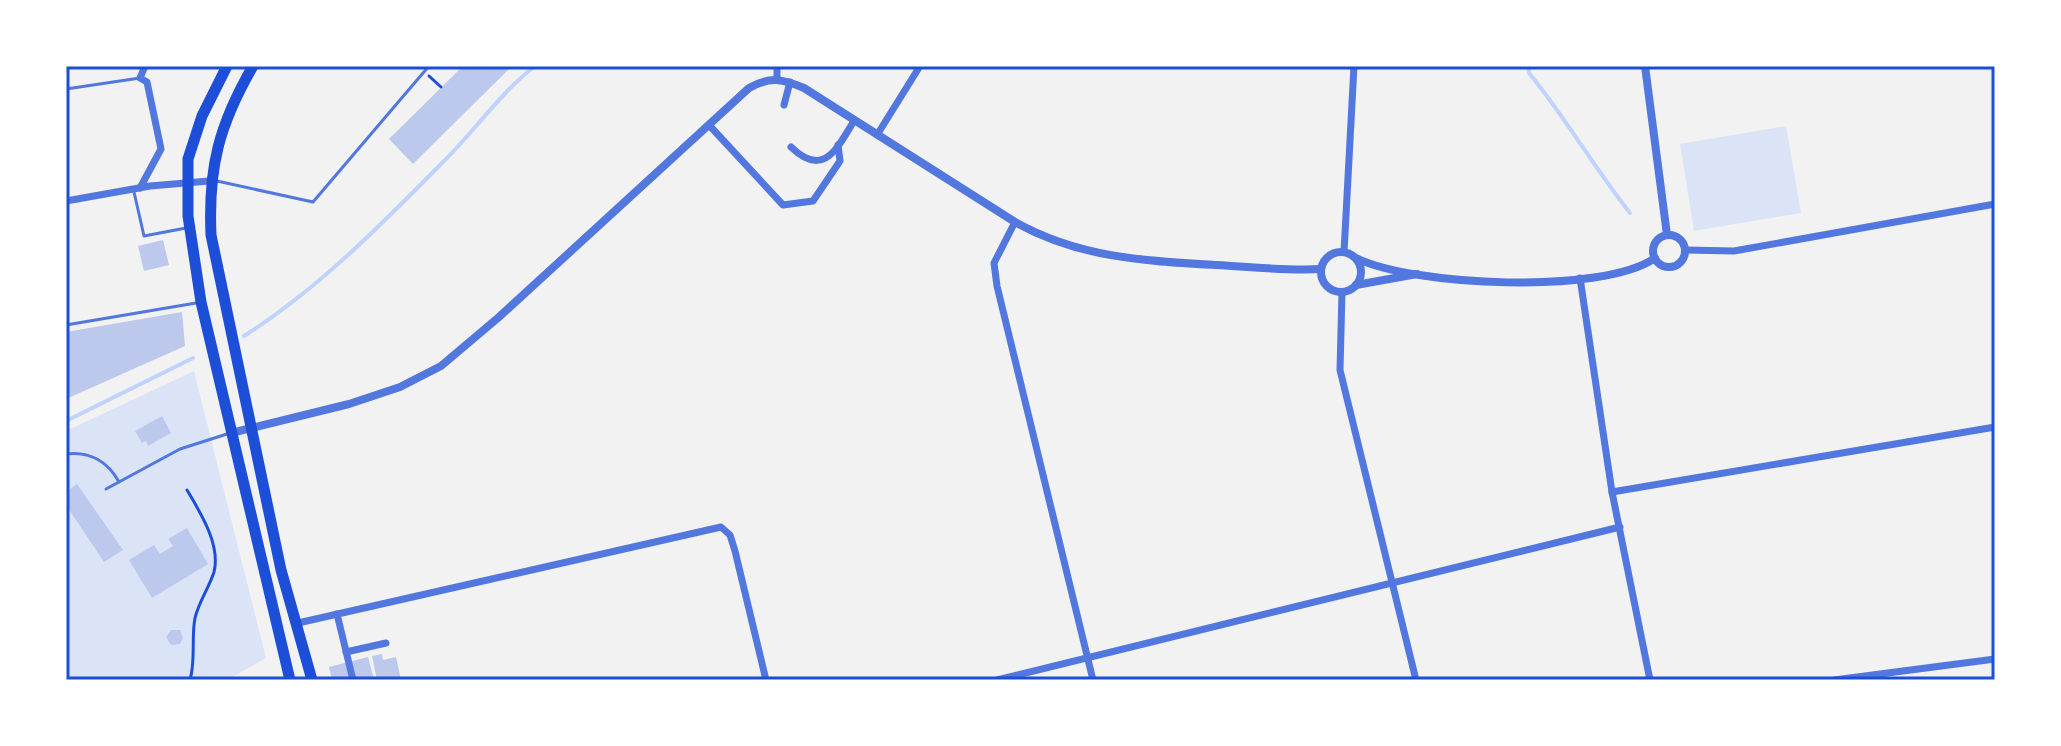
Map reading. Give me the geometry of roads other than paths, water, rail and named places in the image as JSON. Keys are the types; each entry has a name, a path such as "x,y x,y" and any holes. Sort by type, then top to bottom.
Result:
{"highway":[{"path":"227,66 197,129 186,181 189,227 201,302 290,680"},
{"path":"253,66 224,124 209,181 214,260 281,570 312,680"}],"street":[{"path":"136,189 161,149 147,82 140,78 146,71 145,66"},
{"path":"777,66 777,79"},
{"path":"877,135 920,66"},
{"path":"1344,252 1354,66"},
{"path":"1645,66 1667,235"},
{"path":"231,433 349,404 400,387 441,366 499,317 749,88 777,79 790,82 1015,222 1054,241 1122,259 1321,269"},
{"path":"784,105 790,82"},
{"path":"791,147 800,155 820,161 829,158 854,121"},
{"path":"709,125 783,205 813,201 840,161 838,145"},
{"path":"66,201 186,181 209,181"},
{"path":"1685,250 1734,251 1995,204"},
{"path":"1015,222 994,263 997,286 1093,680"},
{"path":"1667,235 1678,238 1685,250 1682,260 1673,266 1663,266 1655,258 1656,243 1667,235"},
{"path":"1321,269 1330,255 1344,252 1380,268 1517,285 1580,278 1644,265 1655,258"},
{"path":"1356,258 1361,272 1356,285"},
{"path":"1321,269 1326,285 1342,292"},
{"path":"1342,292 1356,285 1417,274"},
{"path":"1580,278 1612,492 1650,680"},
{"path":"1342,292 1340,370 1416,680"},
{"path":"1612,492 1995,427"},
{"path":"997,680 1620,527"},
{"path":"298,623 707,529 724,529 735,551 766,680"},
{"path":"337,614 353,680"},
{"path":"346,652 386,643"},
{"path":"1834,680 1995,659"}],"lane":[{"path":"209,181 231,181 313,202 429,66"},
{"path":"66,89 140,78"},
{"path":"136,189 144,236 189,227"},
{"path":"66,325 201,302"},
{"path":"106,489 180,449 231,433"},
{"path":"66,454 99,459 111,467 119,482"}],"waterway":[{"path":"244,336 297,298 348,255 535,66"},
{"path":"1528,66 1529,73 1630,213"},
{"path":"66,421 193,358"}]}
